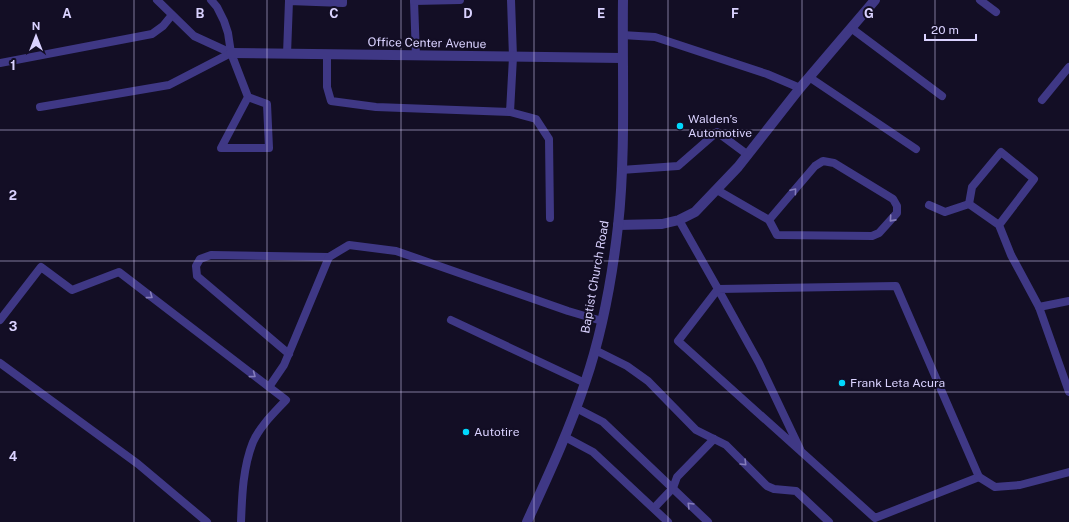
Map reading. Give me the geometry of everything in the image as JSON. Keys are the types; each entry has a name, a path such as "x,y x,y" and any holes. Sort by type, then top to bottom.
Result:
{"street":[{"name":"Baptist Church Road","path":"527,522 565,437 576,408 595,350 602,321 618,225 621,170 623,0"},
{"path":"618,225 662,224 679,220 695,212 748,155 809,77 875,0"},
{"name":"Office Center Avenue","path":"231,53 622,58"}],"lane":[{"path":"157,0 194,36 231,53"},
{"path":"211,0 217,7 224,21 228,33 231,53 248,97 267,104 269,148 221,148 248,97"},
{"path":"287,54 289,1 343,3 343,0"},
{"path":"416,56 414,0 460,0"},
{"path":"510,112 513,57 511,0"},
{"path":"980,0 996,12"},
{"path":"0,63 152,34 163,26 172,15"},
{"path":"851,28 942,96"},
{"path":"622,34 655,37 767,74 800,88"},
{"path":"40,106 169,85 231,53"},
{"path":"327,54 327,87 331,101 376,107 510,112 536,119 549,139 550,218"},
{"path":"1042,100 1069,67"},
{"path":"809,77 916,149"},
{"path":"621,170 678,166 717,132 748,155"},
{"path":"969,204 972,187 1001,152 1034,179 999,225"},
{"path":"717,190 769,220 777,235 872,236 879,234 897,213 897,206 893,199 834,164 823,162 815,166 769,220"},
{"path":"930,205 945,212 969,204"},
{"path":"969,204 999,225 1011,254 1040,307 1069,392"},
{"path":"679,220 759,363 800,449"},
{"path":"289,354 197,276 196,266 200,259 211,255 329,257 349,245 396,251 568,311 602,321"},
{"path":"269,388 284,365 329,257"},
{"path":"0,320 41,267 72,290 119,272 286,400 263,426 254,441 248,460 243,492 241,522"},
{"path":"718,289 896,286 979,477 995,487 1020,485 1069,472"},
{"path":"718,289 678,341 800,449 875,518 979,477"},
{"path":"1040,307 1069,301"},
{"path":"450,320 585,383"},
{"path":"595,350 626,366 648,381 696,430 726,445 767,486 774,489 796,491 829,522"},
{"path":"0,364 138,464 207,522"},
{"path":"576,408 603,422 708,522"},
{"path":"565,437 592,452 668,522"},
{"path":"654,508 673,488 678,477 714,439"}],"place":[{"name":"Walden’s Automotive","path":"680,126"},
{"name":"Frank Leta Acura","path":"842,383"},
{"name":"Autotire","path":"466,432"}]}
